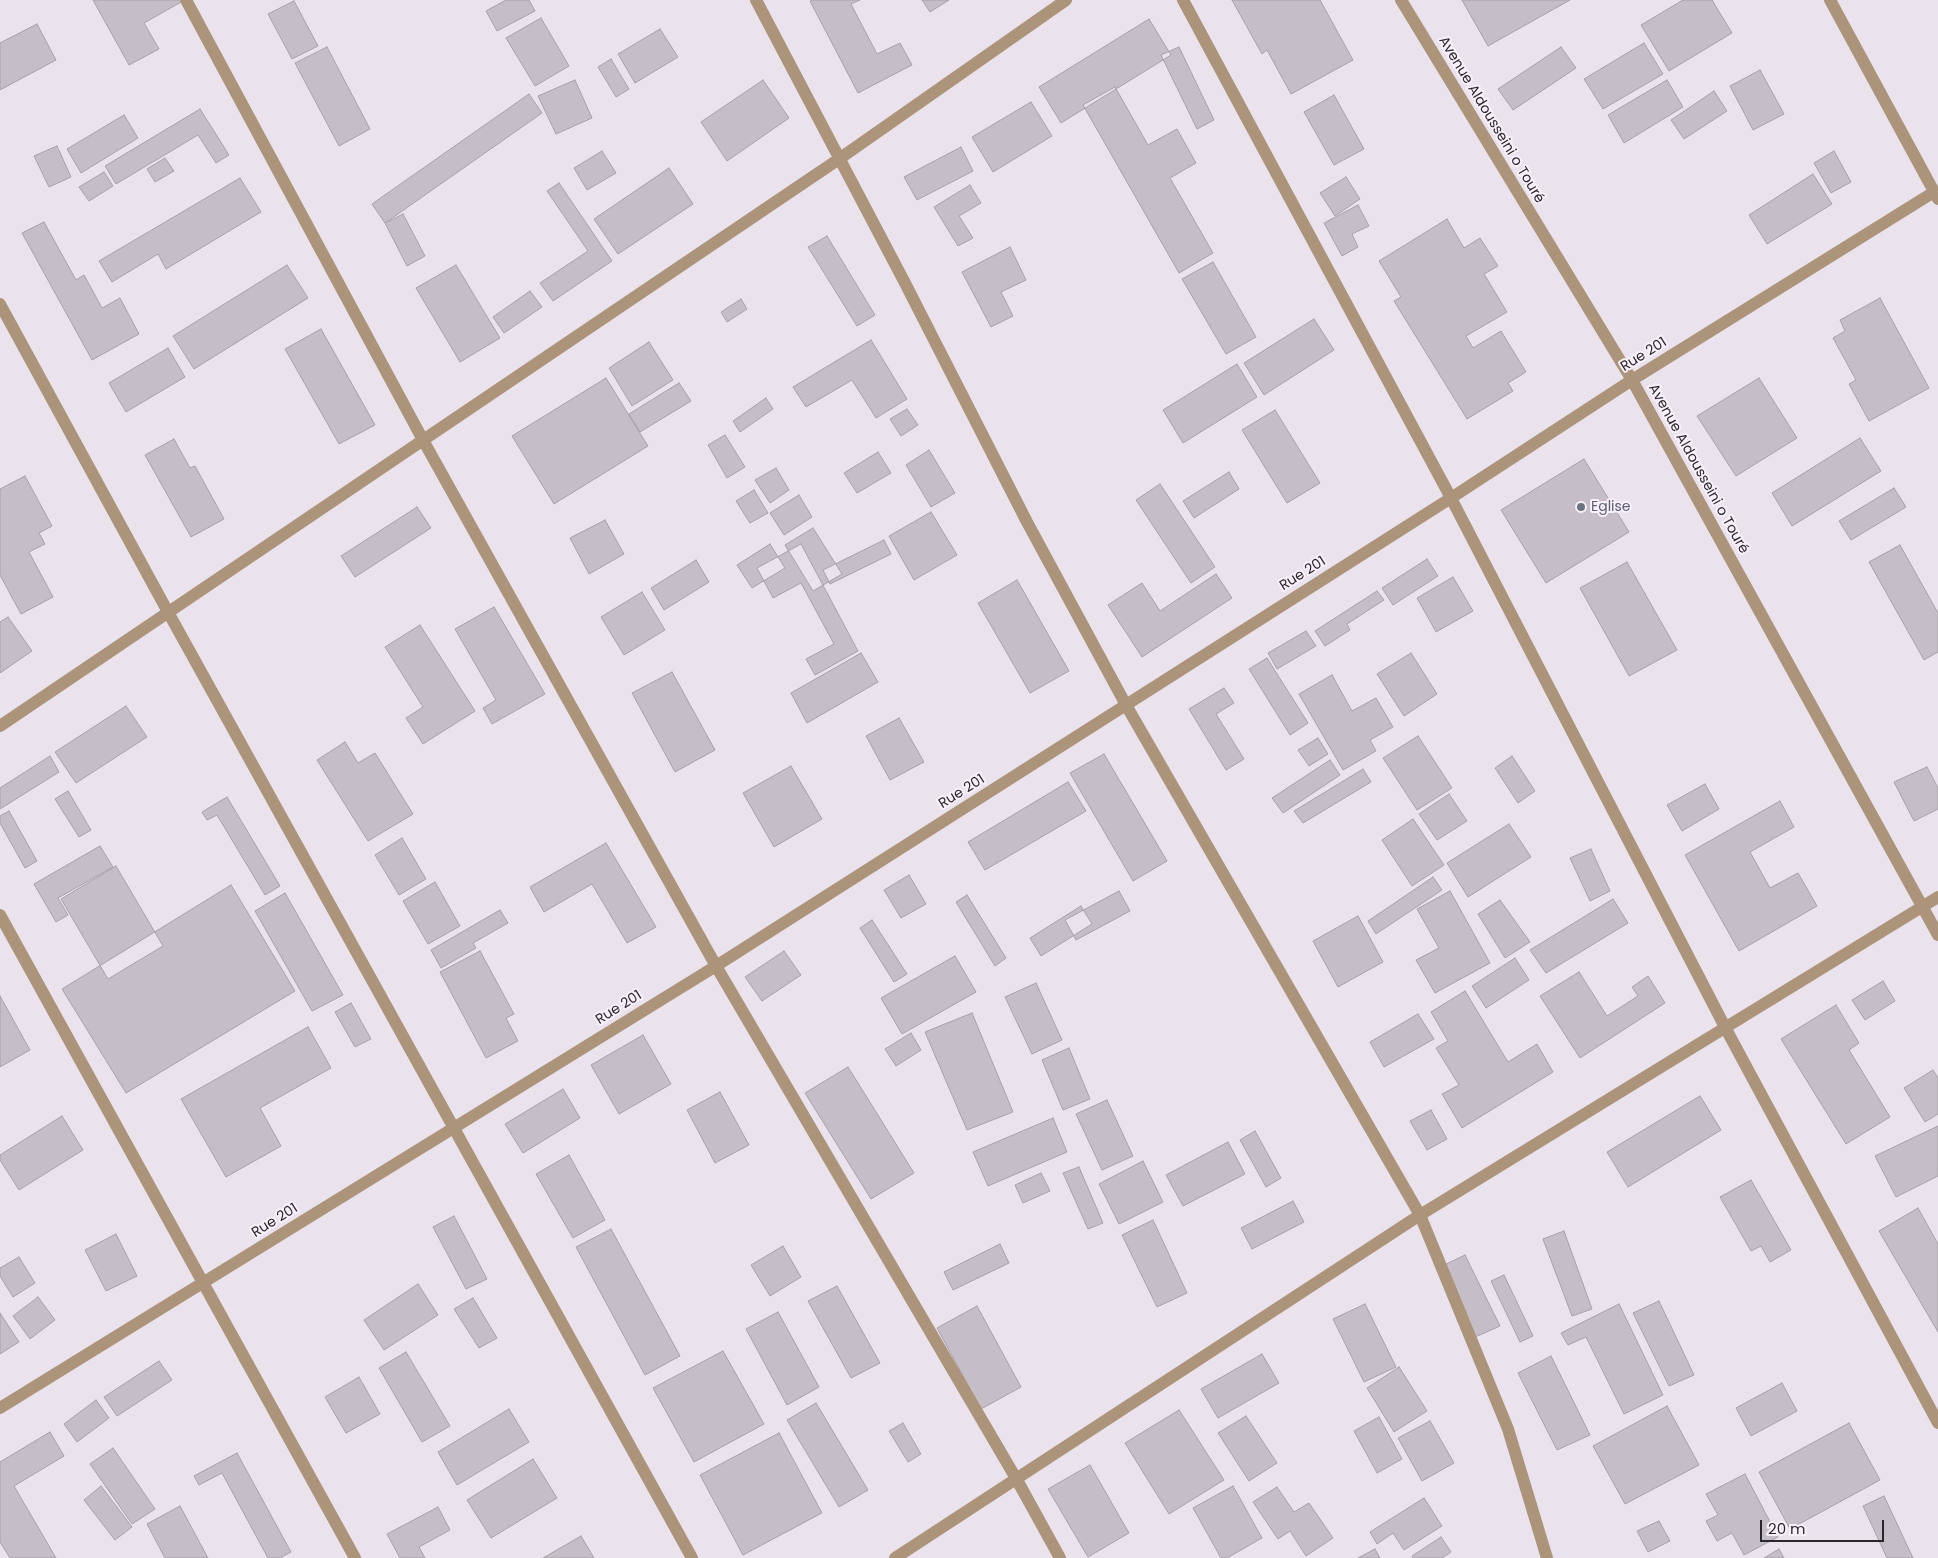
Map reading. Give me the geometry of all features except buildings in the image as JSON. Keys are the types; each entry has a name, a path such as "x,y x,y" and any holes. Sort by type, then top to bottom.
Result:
{"street":[{"path":"186,0 424,440 716,966 1017,1480 1060,1558"},
{"path":"756,0 905,283 1027,522 1126,705 1420,1215 1508,1429 1547,1558"},
{"path":"0,726 839,159 1066,0"},
{"path":"1183,0 1451,498 1726,1029 1938,1423"},
{"name":"Avenue Aldousseini o Touré","path":"1401,0 1632,380 1938,935"},
{"path":"1830,0 1936,196"},
{"name":"Rue 201","path":"0,1408 716,966 1451,498 1632,380 1936,196"},
{"path":"0,304 168,612 692,1558"},
{"path":"895,1558 1420,1215 1938,898"},
{"path":"0,915 354,1558"}],"place":[{"name":"Eglise","path":"1581,507"}]}
